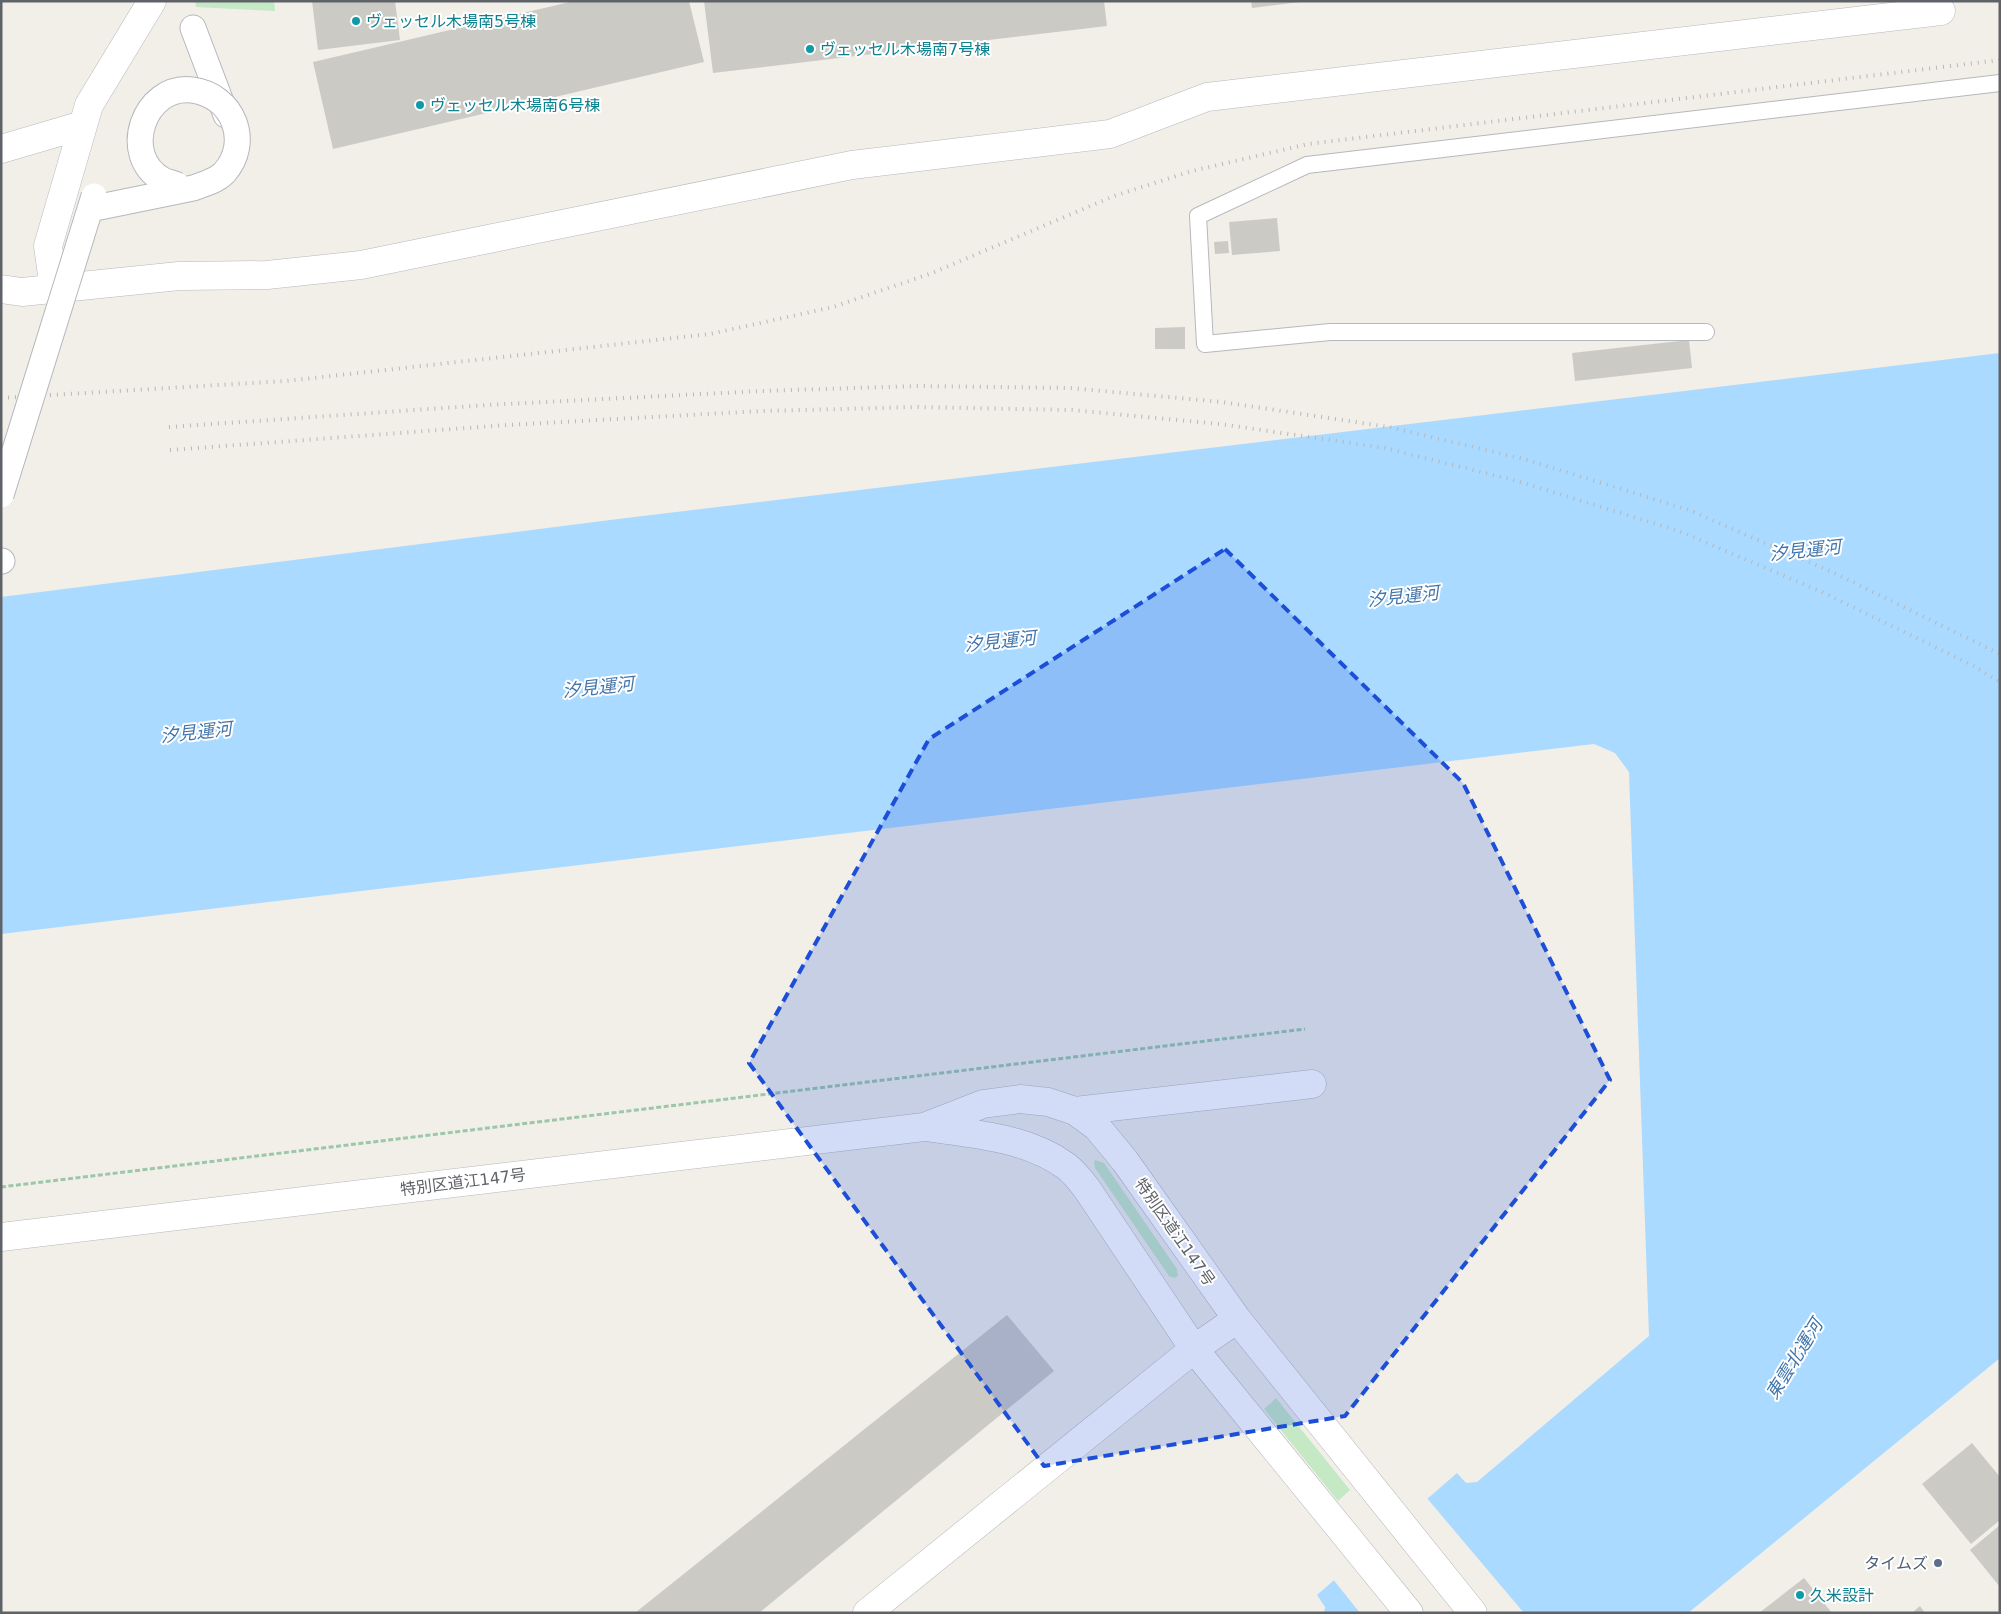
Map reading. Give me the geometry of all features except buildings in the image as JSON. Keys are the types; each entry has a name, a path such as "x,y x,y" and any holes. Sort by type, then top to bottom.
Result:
{"street":[{"path":"54,289 48,246 89,106 152,1"},
{"path":"1,289 22,292 179,276 268,275 361,265 852,165 1110,134 1207,97 1941,11"},
{"path":"1,495 92,202 210,183 223,174 233,161 238,145 237,129 231,114 221,101 207,93 190,89 160,98 149,110 142,124 139,140 142,156 150,170 162,180 177,185 194,184 207,179 219,170 228,156 231,129 222,104 219,96 213,79 193,28"},
{"path":"1,149 83,125"},
{"path":"1075,1111 1312,1084"},
{"name":"特別区道江147号","path":"1,1237 924,1127 983,1104 1020,1099 1048,1102 1075,1111 1097,1127 1125,1161 1237,1319 1473,1613"},
{"name":"特別区道江147号","path":"924,1127 997,1138 1023,1144 1050,1156 1068,1167 1087,1189 1194,1350 1409,1613"},
{"path":"867,1613 1194,1350 1237,1319"}],"lane":[{"path":"1706,332 1330,332 1205,344 1198,216 1307,165 2000,82"}],"path":[{"path":"1,1187 1306,1029"}],"highlighted area":[{"path":"1225,549 1463,783 1610,1080 1345,1416 1044,1466 749,1063 929,739"}],"green space":[{"path":"195,1 274,1 275,11 196,7"},
{"path":"1095,1160 1104,1163 1177,1269 1178,1276 1174,1278 1169,1276 1095,1168"},
{"path":"1276,1398 1350,1490 1338,1501 1264,1409"}],"water":[{"path":"2000,353 2000,1358 1688,1613 1324,1613 1325,1607 1317,1595 1457,1473 1466,1483 1477,1482 1649,1336 1629,772 1615,753 1594,744 1,934 1,597 618,519"}],"pier":[{"path":"1426,1497 1524,1613 1360,1613 1332,1578"}],"railway":[{"path":"1,398 286,381 710,334 833,307 932,273 1114,196 1192,171 1308,144 2000,60"},
{"path":"169,427 487,405 761,391 919,386 1070,388 1222,402 1389,427 1524,459 1689,510 1832,572 2000,654"},
{"path":"170,450 507,425 762,411 918,407 1072,410 1220,424 1385,448 1517,481 1679,531 1822,592 1972,665 2000,682"}],"place":[{"name":"ヴェッセル木場南5号棟","path":"356,21"},
{"name":"ヴェッセル木場南7号棟","path":"810,49"},
{"name":"ヴェッセル木場南6号棟","path":"420,105"},
{"name":"タイムズ","path":"1938,1563"},
{"name":"久米設計","path":"1800,1595"}],"water label":[{"name":"汐見運河","path":"1805,550"},
{"name":"汐見運河","path":"1403,596"},
{"name":"汐見運河","path":"1000,641"},
{"name":"汐見運河","path":"598,687"},
{"name":"汐見運河","path":"196,732"},
{"name":"東雲北運河","path":"1794,1359"}]}
